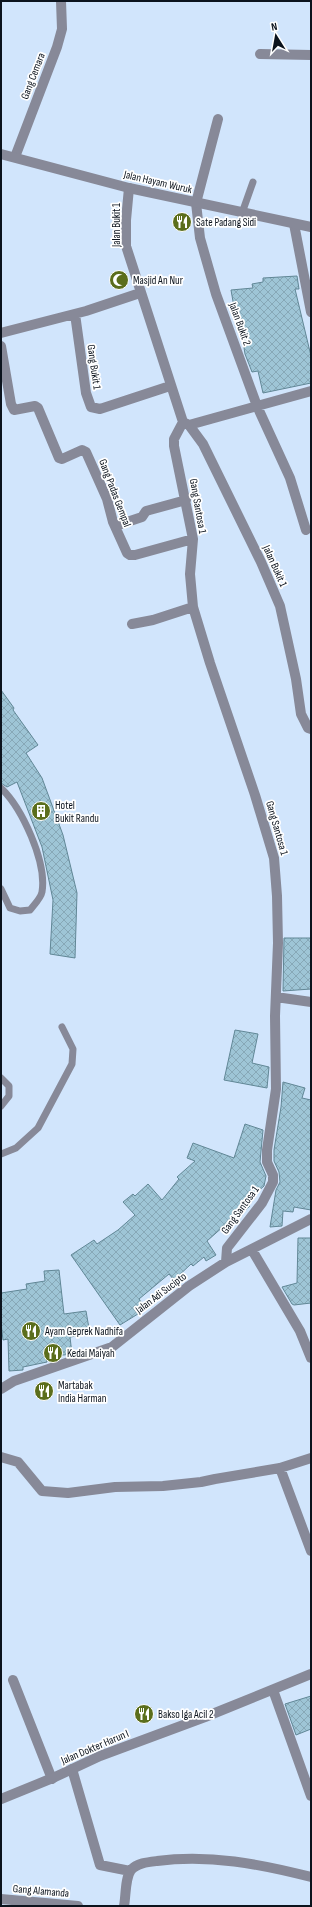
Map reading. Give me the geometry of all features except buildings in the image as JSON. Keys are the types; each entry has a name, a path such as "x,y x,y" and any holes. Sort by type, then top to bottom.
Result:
{"street":[{"name":"Gang Cemara","path":"15,158 57,47 62,29 61,1"},
{"path":"260,54 311,55"},
{"name":"Jalan Bukit 2","path":"218,119 196,203 200,238 216,294 257,406 290,478 306,530"},
{"name":"Jalan Hayam Wuruk","path":"1,154 129,188 311,227"},
{"name":"Jalan Bukit 1","path":"129,188 126,220 126,246 170,386 186,423 203,444 261,562 280,606 296,680 301,714 310,729"},
{"path":"294,224 311,312"},
{"path":"1,334 75,314 140,293"},
{"name":"Gang Bukit 1","path":"75,314 86,393 91,408 100,408 170,386"},
{"name":"Gang Padas Gempal","path":"1,346 11,404 14,410 35,406 38,408 59,458 62,459 82,450 86,452 107,500 124,548 130,555 193,539"},
{"path":"186,423 311,391"},
{"name":"Gang Santosa 1","path":"186,423 174,439 174,446 193,539 190,574 192,607 255,795 274,858 278,943 276,997 276,1088 267,1150 267,1162 273,1175 273,1182 262,1203 227,1248 226,1262"},
{"path":"115,526 142,517 146,511 186,500"},
{"path":"132,624 153,620 192,607"},
{"path":"276,997 311,1002"},
{"name":"Jalan Adi Sucipto","path":"1,1389 14,1381 112,1346 189,1286 226,1262 311,1219"},
{"path":"252,1250 300,1331 309,1353"},
{"path":"1,1458 18,1462 42,1491 68,1493 115,1487 163,1486 201,1482 215,1478 280,1468 311,1458"},
{"path":"280,1468 311,1551"},
{"name":"Jalan Dokter Harun I","path":"1,1799 52,1779 100,1756 204,1718 311,1674"},
{"path":"13,1680 52,1779"},
{"path":"273,1690 311,1796"},
{"path":"72,1769 100,1865 130,1871"},
{"path":"124,1906 130,1871 135,1866 146,1863 206,1858 255,1863 311,1877"},
{"name":"Gang Alamanda","path":"1,1899 78,1906"}],"lane":[{"path":"242,213 253,182"},
{"path":"1,788 11,798 22,818 36,851 43,880 42,894 30,910 20,911 10,908 1,889"},
{"path":"1,1154 16,1148 38,1128 72,1064 73,1050 62,1027"},
{"path":"1,1078 9,1086 8,1096 1,1106"}],"place":[{"name":"Sate Padang Sidi","path":"182,222"},
{"name":"Masjid An Nur","path":"119,280"},
{"name":"Hotel Bukit Randu","path":"41,811"},
{"name":"Ayam Geprek Nadhifa","path":"31,1331"},
{"name":"Kedai Maiyah","path":"53,1353"},
{"name":"Martabak India Harman","path":"44,1391"},
{"name":"Bakso Iga Acil 2","path":"144,1714"}]}
